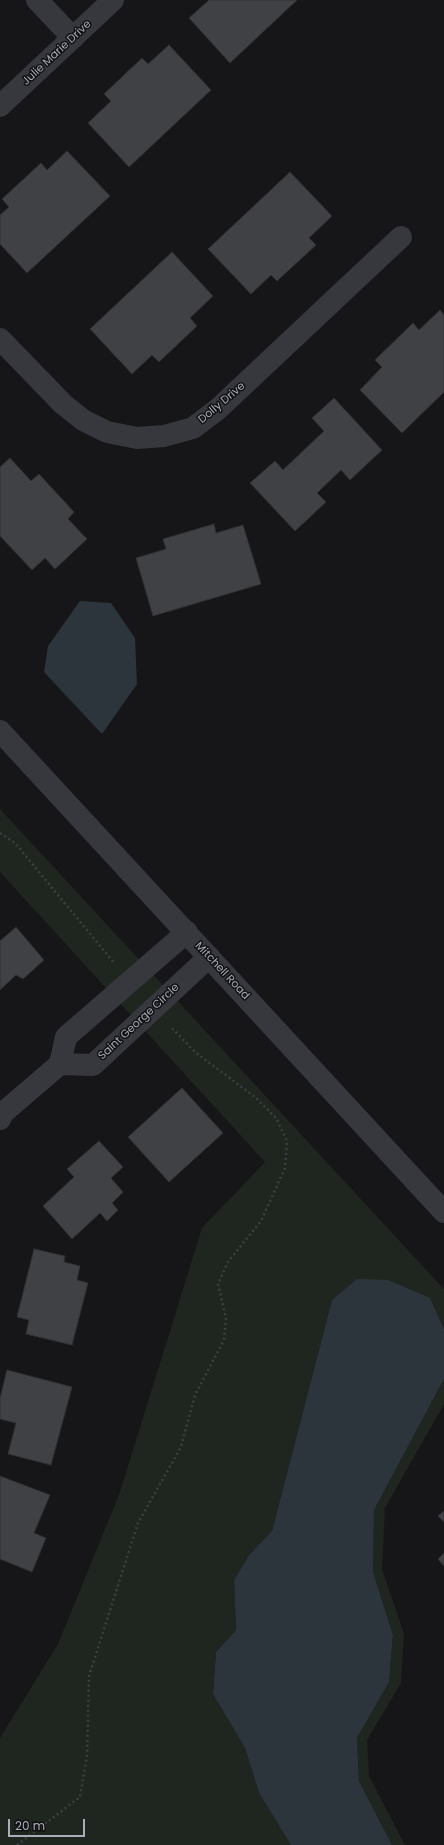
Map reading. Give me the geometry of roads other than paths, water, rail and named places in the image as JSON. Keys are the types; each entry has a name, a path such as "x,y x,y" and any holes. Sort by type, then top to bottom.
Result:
{"street":[{"path":"37,0 73,38"},
{"name":"Julie Marie Drive","path":"0,106 114,0"},
{"name":"Dolly Drive","path":"0,339 63,404 84,420 107,432 137,438 164,436 193,428 218,409 402,237"},
{"name":"Mitchell Road","path":"0,731 444,1212"},
{"path":"0,1119 3,1114 60,1064 66,1037 186,932"},
{"name":"Saint George Circle","path":"60,1064 93,1065 209,957"}]}
